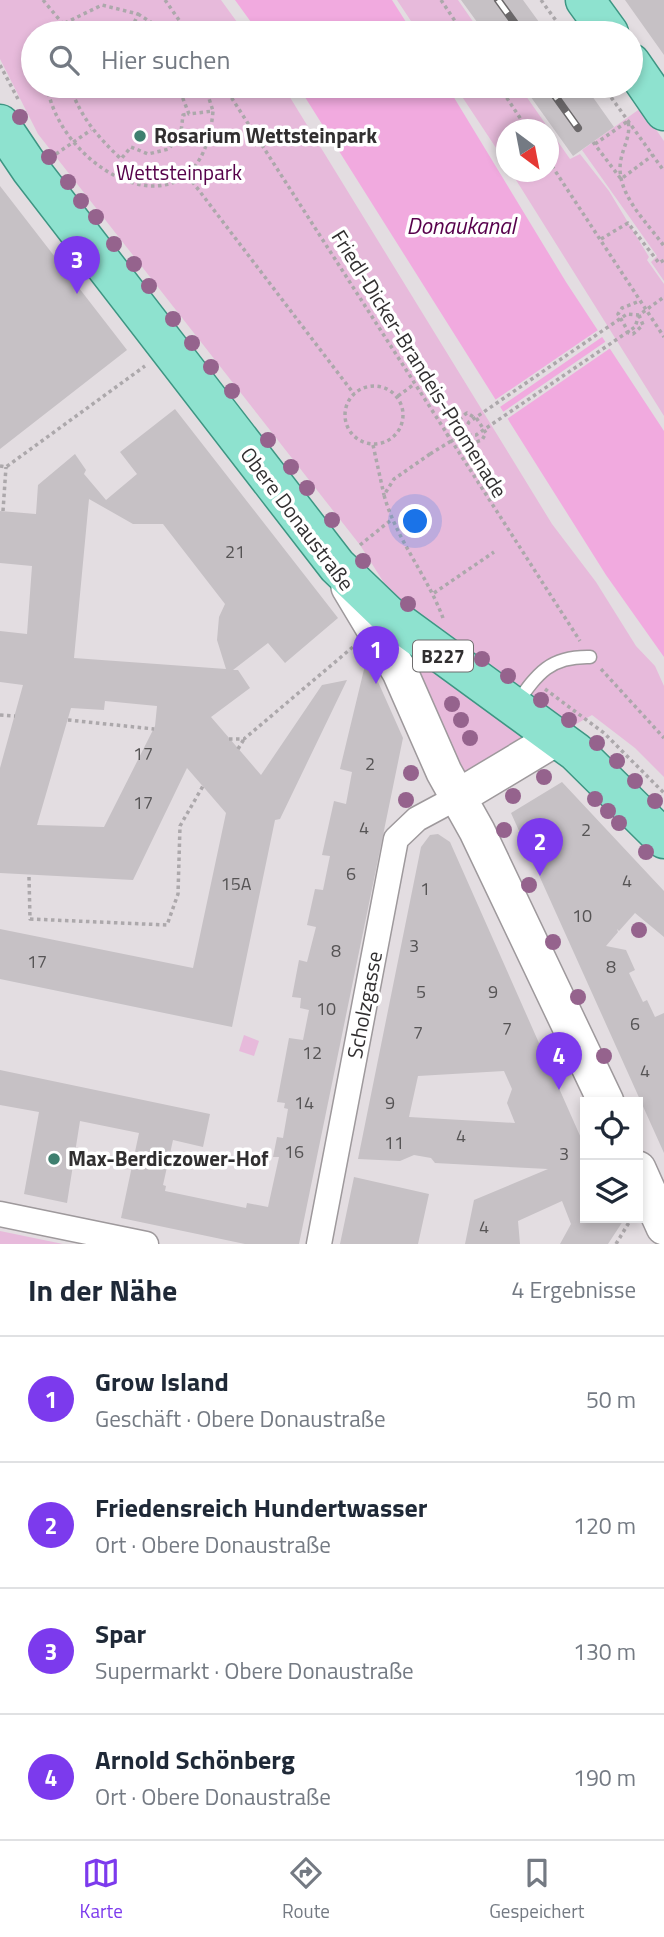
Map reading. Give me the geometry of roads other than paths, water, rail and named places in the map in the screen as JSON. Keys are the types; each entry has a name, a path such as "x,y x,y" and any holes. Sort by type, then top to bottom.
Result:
{"main road":[{"path":"585,0 600,21"},
{"path":"641,98 646,116"},
{"name":"Obere Donaustraße","path":"12,117 169,348 354,550 400,673 604,1097"},
{"name":"B227","path":"354,550 387,614 524,694 558,737 664,839"},
{"path":"458,797 558,737"},
{"path":"643,1183 654,1214"}],"street":[{"name":"Scholzgasse","path":"319,1244 396,839 417,819 458,797"},
{"path":"0,1214 146,1244"}],"lane":[{"path":"524,694 556,661 569,657 590,657"}],"water":[{"path":"235,0 392,0 405,21 250,21"},
{"name":"Donaukanal","path":"306,98 454,98 496,167 496,182 505,182 566,282 664,431 664,657 606,575"}],"railway":[{"path":"498,0 513,21"},
{"path":"557,98 578,128"}],"place":[{"name":"Rosarium Wettsteinpark","path":"140,136"},
{"name":"Spar","path":"77,294"},
{"name":"Grow Island","path":"376,684"},
{"name":"Friedensreich Hundertwasser","path":"540,876"},
{"name":"Arnold Schönberg","path":"559,1090"},
{"name":"Max-Berdiczower-Hof","path":"54,1159"}],"park label":[{"name":"Wettsteinpark","path":"179,173"}]}
